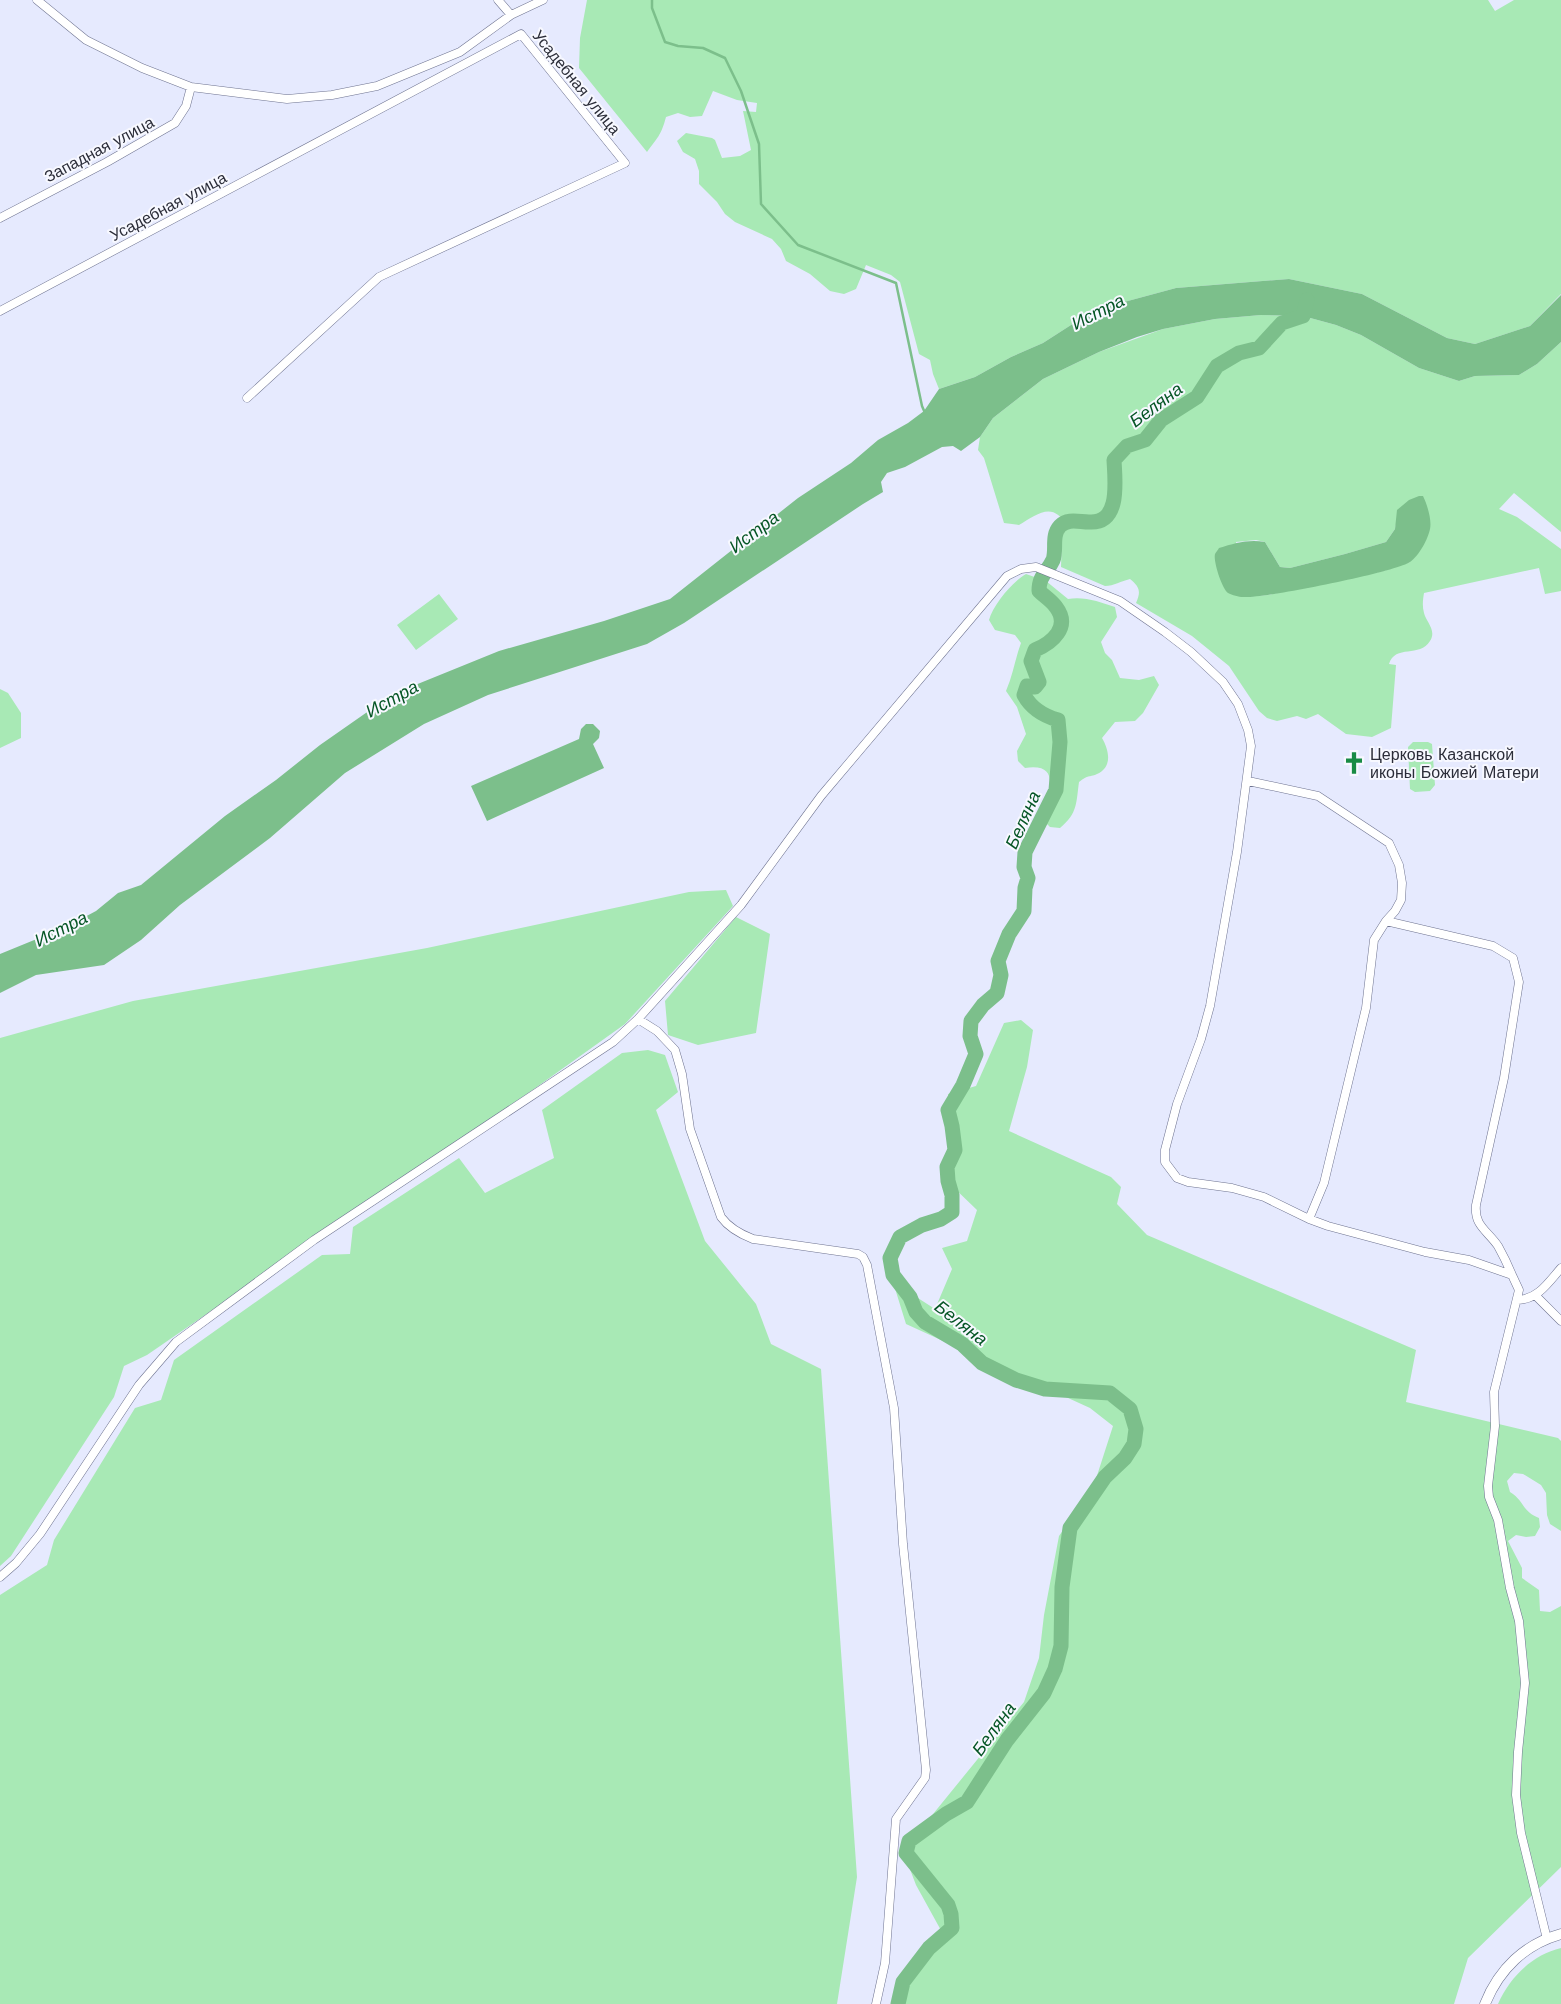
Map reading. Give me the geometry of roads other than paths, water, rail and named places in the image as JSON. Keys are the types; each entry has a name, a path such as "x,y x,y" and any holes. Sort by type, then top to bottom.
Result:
{"street":[{"path":"37,0 86,40 142,68 191,87 287,99 332,95 377,86 460,52 511,15 543,0"},
{"path":"498,0 511,15"},
{"name":"Усадебная улица","path":"0,311 414,93 521,34 625,163 379,277 247,398"},
{"name":"Западная улица","path":"0,218 107,162 175,123 186,106 191,87"},
{"path":"0,1578 16,1563 40,1534 139,1385 176,1342 314,1240 613,1042 638,1019 741,905 821,796 1002,583 1008,576 1021,569 1036,567 1120,602 1165,632 1191,652 1223,682 1238,704 1248,730 1251,746 1248,781 1238,852 1210,1006 1202,1039 1172,1121 1165,1150 1166,1162 1177,1178 1188,1182 1232,1188 1264,1197 1328,1226 1426,1252 1469,1260 1512,1275"},
{"path":"1248,781 1318,796 1389,843 1398,864 1402,883 1401,900 1396,911 1386,921 1374,940 1366,1008 1324,1183 1309,1218"},
{"path":"1386,921 1493,946 1513,958 1519,982 1504,1078 1475,1215 1479,1224 1497,1244 1519,1290 1494,1392 1495,1426 1488,1486 1489,1496 1498,1520 1510,1588 1519,1621 1525,1683 1516,1796 1521,1833 1547,1939"},
{"path":"638,1019 657,1031 675,1050 682,1074 690,1129 721,1217 726,1224 752,1239 858,1254 863,1257 867,1265 894,1408 903,1544 926,1770 925,1778 921,1785 896,1819 885,1963 876,2004"},
{"path":"1518,1300 1536,1296 1561,1268"},
{"path":"1536,1296 1561,1321"},
{"path":"1486,2004 1498,1978 1509,1965 1534,1945 1561,1934"}],"water":[{"name":"Истра","path":"1289,279 1362,294 1447,338 1475,344 1530,326 1561,295 1561,342 1537,364 1519,375 1475,376 1459,381 1419,368 1361,335 1336,325 1303,316 1261,315 1215,319 1163,329 1099,352 1043,379 993,418 980,437 961,451 953,446 942,447 905,467 887,473 881,482 883,492 684,623 647,644 488,695 424,724 345,773 270,838 180,905 141,940 104,965 36,975 0,993 0,954 66,927 96,911 118,893 141,885 225,816 276,780 320,745 393,694 499,651 604,621 670,599 798,498 851,463 878,440 908,423 924,411 939,389 975,377 1011,357 1043,343 1085,316 1113,305 1176,288"},
{"path":"1423,496 1429,512 1429,533 1423,547 1410,562 1381,572 1275,594 1236,596 1228,593 1221,581 1215,558 1219,548 1248,541 1265,542 1280,567 1290,568 1345,554 1386,542 1395,529 1397,510 1409,500"},
{"path":"586,724 593,724 600,731 599,738 593,744 604,768 487,821 471,786 579,739 581,729"}],"waterway":[{"path":"652,0 652,8 665,42 678,46 703,48 725,58 741,91 759,144 761,204 798,245 896,283 925,413"},
{"name":"Беляна","path":"898,2004 903,1982 929,1948 952,1928 948,1905 906,1853 909,1841 946,1814 967,1802 1007,1740 1044,1693 1055,1669 1061,1646 1062,1587 1070,1528 1105,1477 1125,1458 1134,1444 1136,1429 1130,1409 1110,1393 1045,1389 1016,1380 982,1363 962,1344 925,1322 916,1312 910,1297 893,1275 890,1258 900,1237 922,1225 941,1219 952,1212 952,1195 947,1167 955,1150 948,1110 963,1085 976,1054 970,1036 971,1021 983,1005 997,993 1001,975 998,961 1009,934 1024,911 1025,888 1028,878 1024,867 1025,852 1056,790 1060,742 1058,720 1038,711 1024,695 1027,686 1035,687 1039,682 1031,661 1035,650 1053,639 1058,633 1061,621 1056,607 1039,591 1040,581 1053,560 1055,538 1060,526 1070,521 1099,521 1107,516 1114,500 1114,460 1127,446 1145,440 1161,420 1197,397 1217,366 1239,353 1259,348 1282,323 1303,316 1307,300"}],"place":[{"name":"Церковь Казанской иконы Божией Матери","path":"1354,763"}]}
